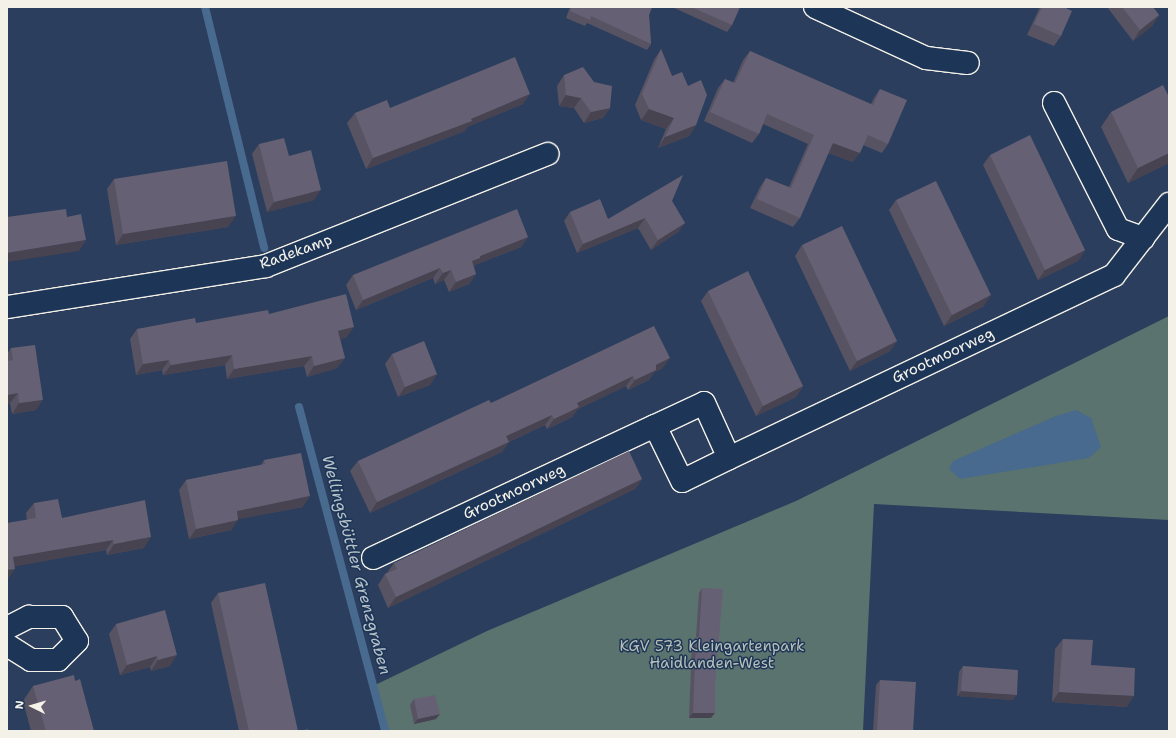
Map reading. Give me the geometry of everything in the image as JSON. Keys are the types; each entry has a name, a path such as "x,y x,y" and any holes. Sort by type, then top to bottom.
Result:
{"street":[{"path":"815,7 926,58 968,63"},
{"path":"1054,103 1118,229 1143,238"},
{"name":"Radekamp","path":"7,307 266,266 548,154"},
{"name":"Grootmoorweg","path":"655,426 682,481 1114,275 1169,204"},
{"name":"Grootmoorweg","path":"373,558 704,403 729,458"},
{"path":"7,628 29,617 62,617 77,641 58,660 31,660 7,645"}],"green space":[{"name":"KGV 573 Kleingartenpark Haidlanden-West","path":"1169,316 1169,520 874,504 863,731 385,731 373,686 487,631 796,501"}],"water":[{"path":"1076,410 1091,418 1101,447 1089,458 960,479 949,469 953,461 1056,416"}],"building":[{"path":"572,7 652,7 649,15 651,44 591,16 590,20 570,11"},
{"path":"691,7 740,7 732,25"},
{"path":"1042,7 1064,7 1072,11 1061,36 1034,24"},
{"path":"1122,7 1153,7 1159,15 1140,30"},
{"path":"661,49 672,76 682,72 688,86 701,80 707,95 696,125 665,137 674,118 649,109 642,94"},
{"path":"750,51 873,105 880,89 907,100 888,144 868,135 860,153 833,143 800,218 757,199 766,178 791,188 814,135 767,114 759,134 710,112 725,79 735,83"},
{"path":"515,57 530,94 471,119 472,121 373,158 355,113 387,100 390,108"},
{"path":"583,67 594,82 612,86 610,108 591,112 581,98 566,95 564,75"},
{"path":"1163,85 1169,97 1169,153 1138,168 1111,112"},
{"path":"1030,135 1085,250 1045,270 990,155"},
{"path":"284,138 289,156 311,150 321,190 274,202 259,144"},
{"path":"227,161 236,216 123,234 114,179"},
{"path":"683,175 672,201 685,223 658,240 645,218 583,244 570,212 600,199 608,219"},
{"path":"936,181 991,295 952,315 896,200"},
{"path":"66,209 67,217 81,214 86,240 7,253 7,217"},
{"path":"517,209 528,237 480,256 480,258 472,261 476,274 456,282 451,270 443,273 440,268 363,300 353,275"},
{"path":"842,226 897,341 857,361 802,245"},
{"path":"748,271 803,386 763,406 708,291"},
{"path":"346,294 354,327 338,331 345,358 314,366 312,356 234,369 232,355 171,365 169,360 143,364 137,329 195,318 196,323 268,310 269,314"},
{"path":"654,326 670,358 656,365 656,370 635,380 633,376 577,403 579,407 554,419 552,415 506,436 509,442 377,502 358,461 489,400 491,403"},
{"path":"424,341 437,374 405,387 392,354"},
{"path":"35,345 43,400 19,403 18,393 7,395 7,361 13,360 11,348"},
{"path":"629,451 642,479 396,597 385,574 397,569 394,563"},
{"path":"301,453 310,496 237,511 238,520 196,529 186,480 265,464 264,460"},
{"path":"58,499 62,518 145,500 151,537 114,544 113,540 13,557 15,569 7,570 7,523 36,518 34,503"},
{"path":"265,583 298,731 249,731 218,593"},
{"path":"702,588 723,589 715,685 715,713 693,713 696,637 699,637"},
{"path":"165,610 177,655 158,660 157,656 127,665 116,624"},
{"path":"1063,639 1093,640 1091,665 1135,668 1134,696 1059,692"},
{"path":"963,666 1018,670 1017,695 961,691"},
{"path":"74,675 75,681 80,679 94,731 46,731 33,686"},
{"path":"880,680 916,682 913,731 877,731"},
{"path":"435,695 440,714 418,719 414,699"}],"waterway":[{"name":"Wellingsbüttler Grenzgraben","path":"205,7 264,248"},
{"name":"Wellingsbüttler Grenzgraben","path":"299,407 385,731"}]}
